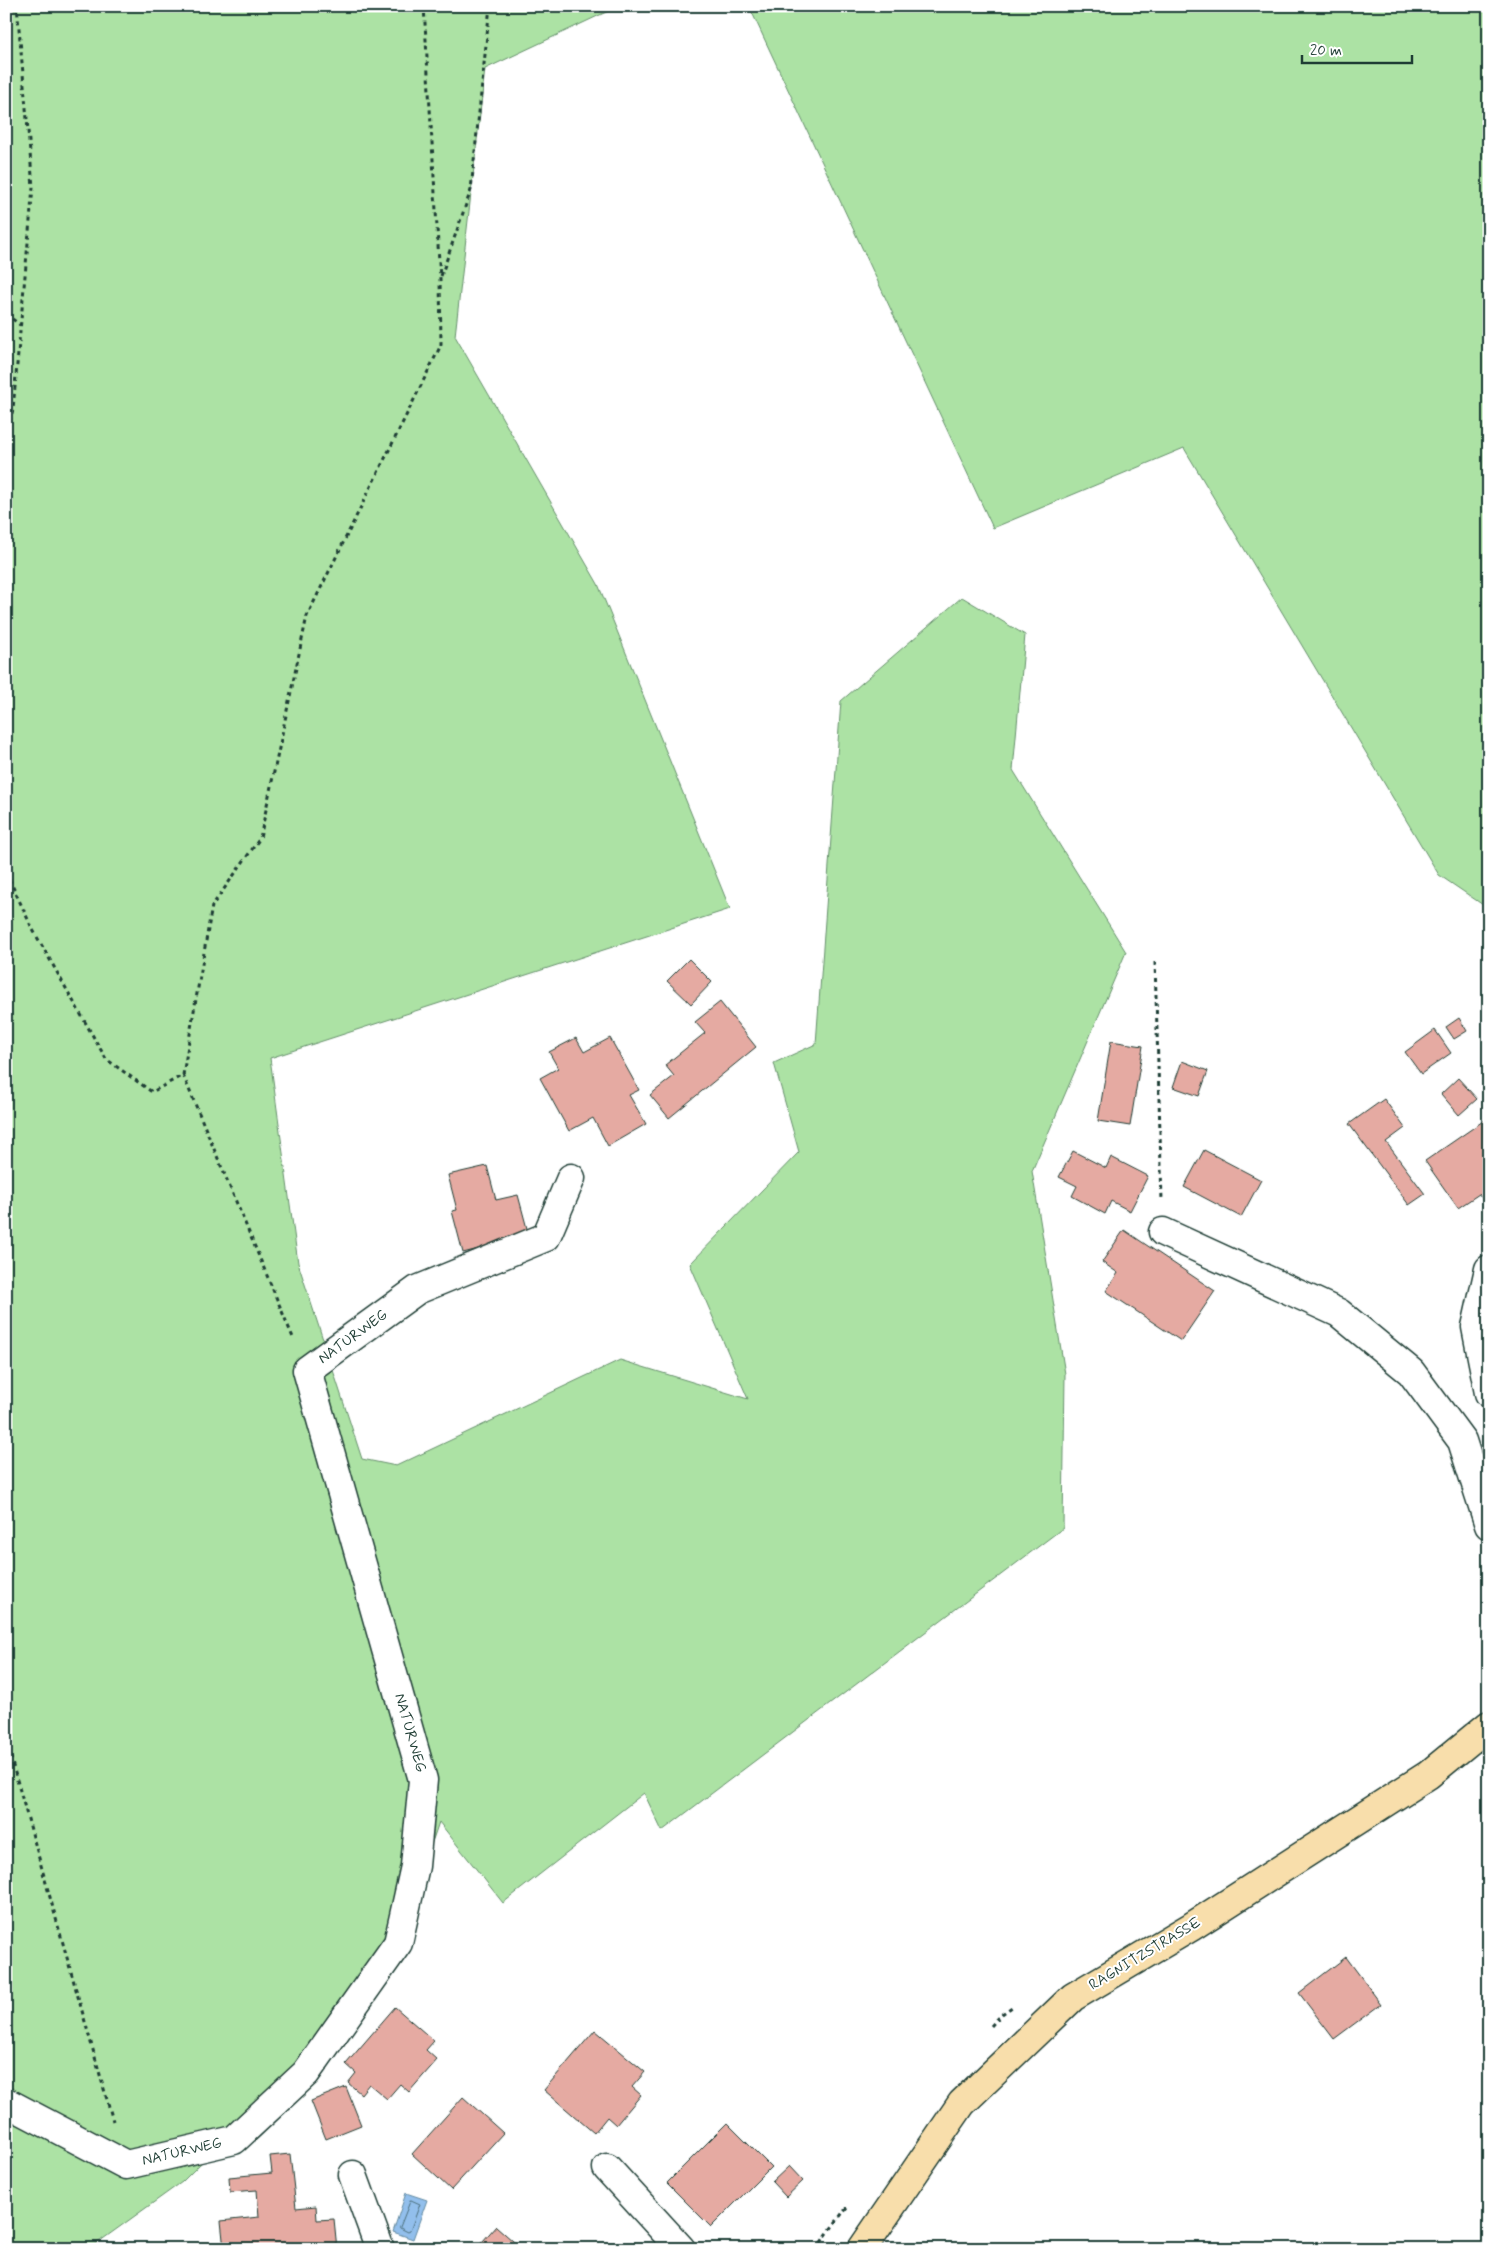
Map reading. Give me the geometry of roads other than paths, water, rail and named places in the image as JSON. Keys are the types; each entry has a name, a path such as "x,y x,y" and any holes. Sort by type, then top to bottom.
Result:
{"main road":[{"name":"RAGNITZSTRASSE","path":"862,2249 962,2103 1073,1997 1191,1927 1428,1775 1489,1725"}],"lane":[{"name":"NATURWEG","path":"6,2102 126,2165 234,2140 306,2073 398,1943 415,1866 423,1780 306,1370 417,1290 546,1237 571,1178"},
{"path":"1163,1232 1339,1313 1411,1372 1462,1442 1489,1525"},
{"path":"1489,1269 1476,1327 1489,1393"},
{"path":"608,2168 681,2249"},
{"path":"353,2175 380,2249"}],"water":[{"path":"406,2193 427,2200 413,2239 393,2232"}]}
